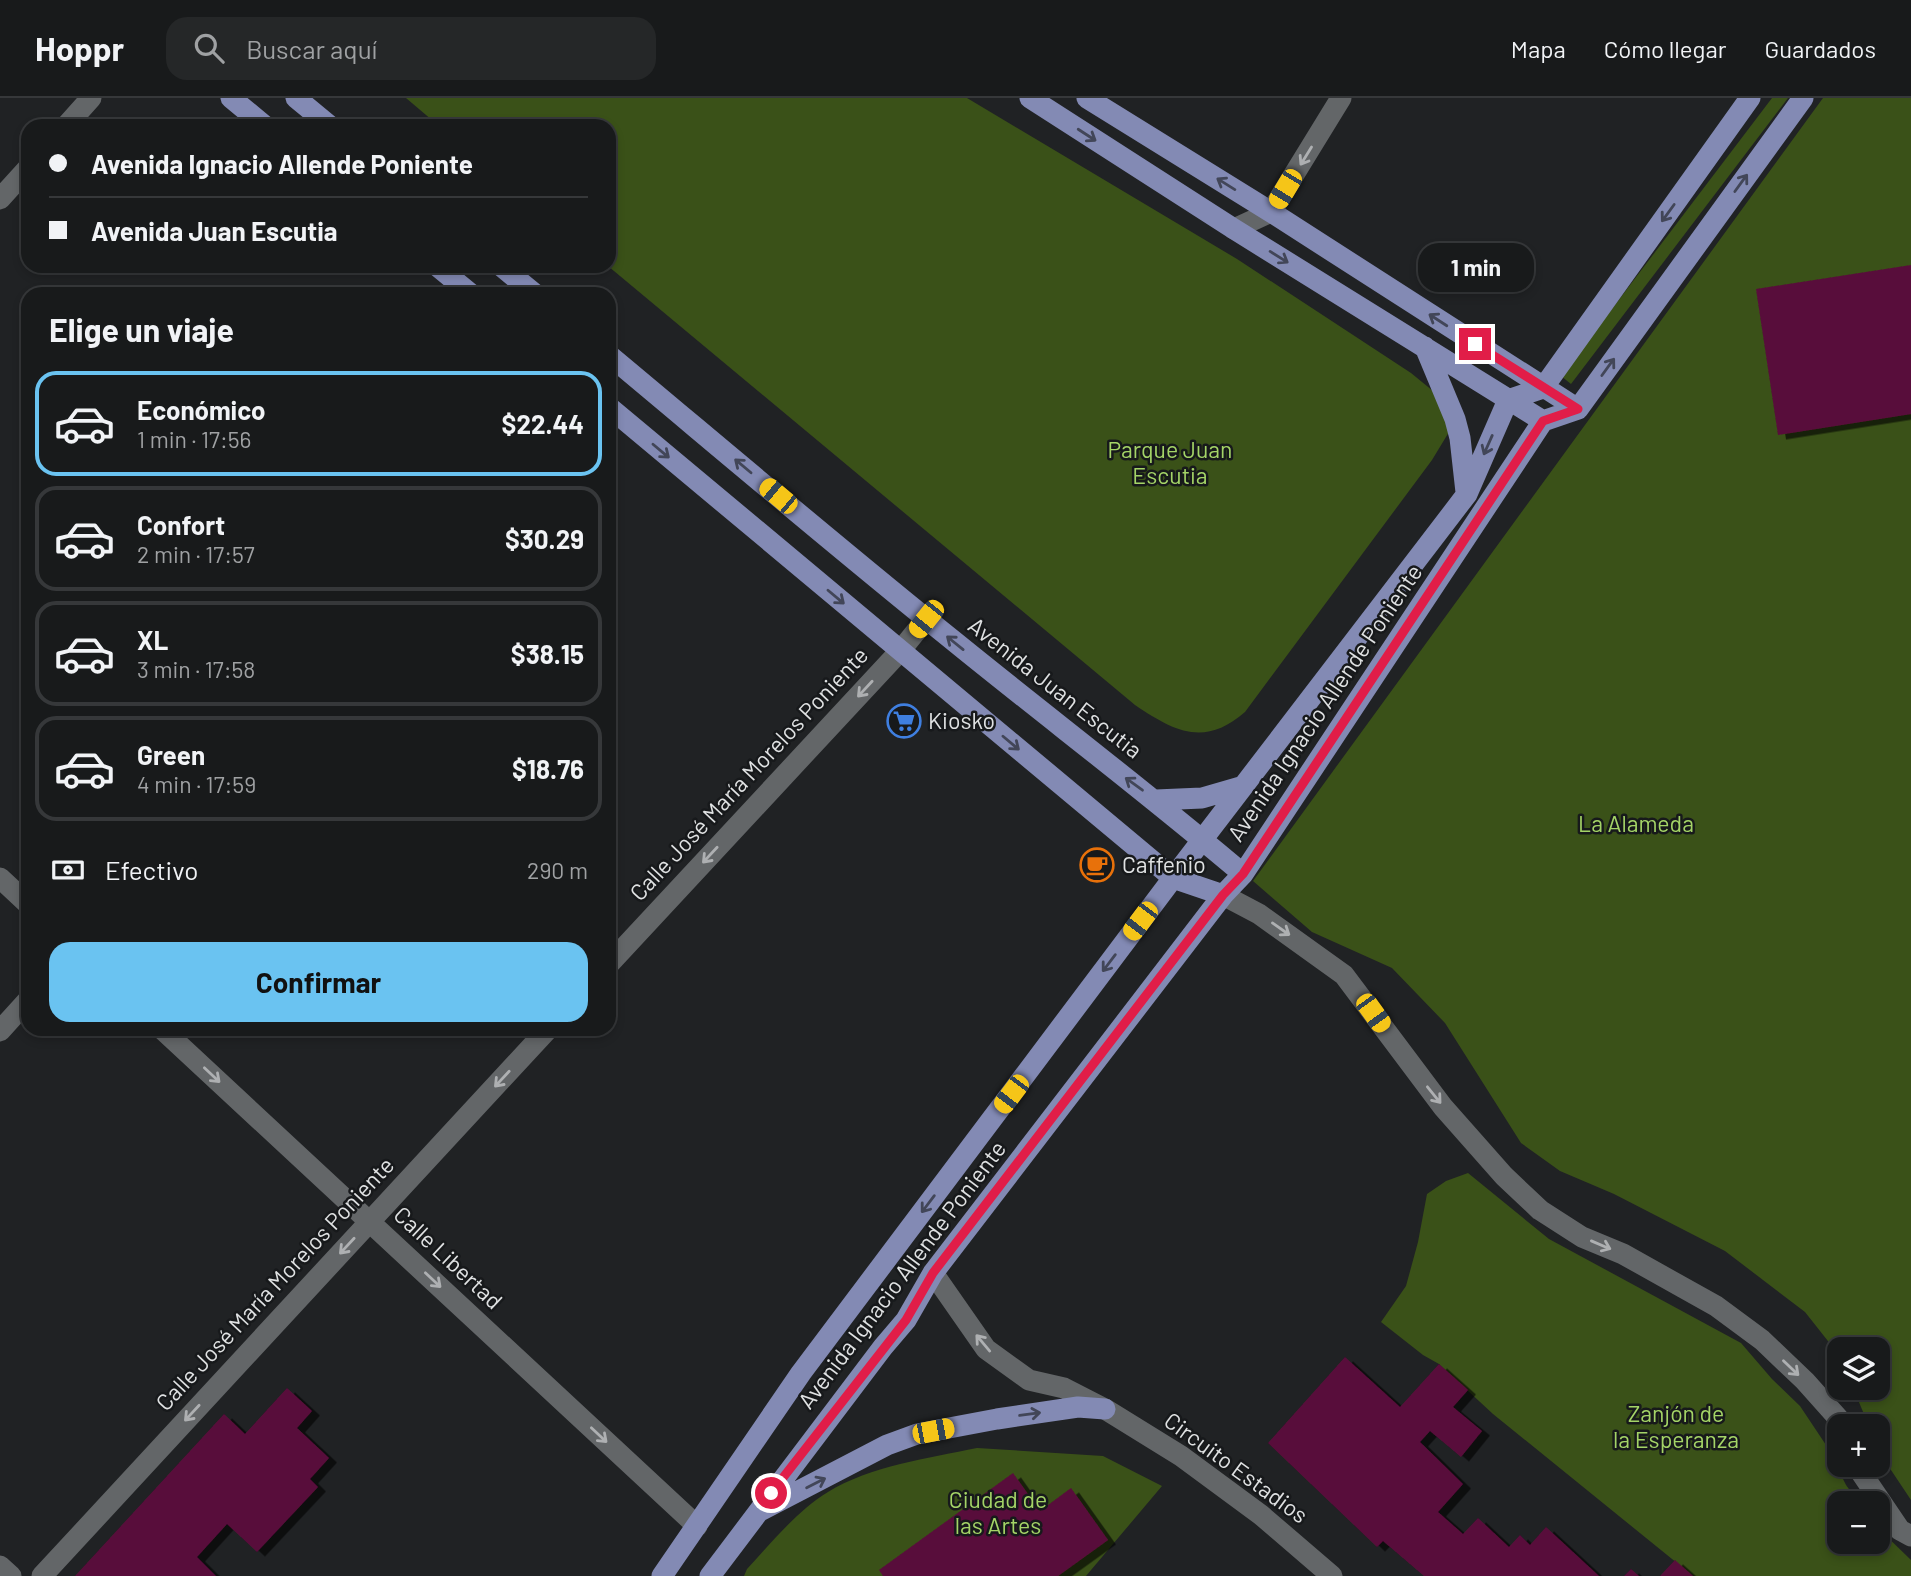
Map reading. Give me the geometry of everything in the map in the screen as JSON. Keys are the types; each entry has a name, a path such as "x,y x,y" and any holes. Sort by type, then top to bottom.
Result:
{"main road":[{"path":"231,98 256,119"},
{"path":"296,98 322,119"},
{"path":"1030,98 1234,229 1543,421 1578,409 1803,98"},
{"path":"1087,98 1271,212 1578,409"},
{"path":"1507,400 1543,388 1750,98"},
{"path":"446,273 462,287"},
{"path":"510,273 526,287"},
{"path":"1426,347 1458,429 1467,494"},
{"name":"Avenida Juan Escutia","path":"616,361 926,619 1098,758 1156,800 1243,874"},
{"name":"Avenida Ignacio Allende Poniente","path":"662,1576 801,1373 1204,840 1240,787 1467,494 1507,400"},
{"path":"616,413 1173,878 1223,895"},
{"name":"Avenida Ignacio Allende Poniente","path":"710,1576 906,1320 933,1273 1223,895 1243,874 1543,421"},
{"path":"1156,800 1202,798 1240,787"},
{"path":"755,1514 887,1445 917,1434 1078,1407 1105,1409"}],"street":[{"path":"72,119 91,98"},
{"path":"1234,229 1271,212 1341,98"},
{"path":"0,199 21,176"},
{"name":"Calle José María Morelos Poniente","path":"616,956 901,650 926,619"},
{"path":"0,878 21,898"},
{"path":"1223,895 1259,914 1343,975 1443,1107 1504,1176 1540,1210 1582,1237 1623,1254 1716,1306 1762,1340 1834,1414"},
{"path":"0,1031 21,1008"},
{"name":"Calle Libertad","path":"170,1036 697,1526"},
{"name":"Calle José María Morelos Poniente","path":"42,1576 541,1036"},
{"name":"Circuito Estadios","path":"933,1273 986,1349 1029,1380 1064,1388 1105,1409 1181,1456 1261,1515 1332,1576"},
{"path":"1864,1477 1900,1530 1911,1536"},
{"path":"0,1566 11,1576"}],"green space":[{"name":"Parque Juan Escutia","path":"406,98 967,98 1237,259 1411,373 1444,400 1449,432 1432,460 1245,712 1217,729 1190,732 1163,722 1135,705 616,273 616,119 431,119"},
{"path":"1772,98 1788,98 1571,384 1561,376"},
{"name":"La Alameda","path":"1823,98 1911,98 1911,1500 1890,1468 1890,1414 1864,1414 1858,1400 1890,1400 1890,1337 1827,1337 1827,1340 1805,1312 1725,1251 1614,1194 1560,1171 1521,1143 1445,1023 1392,968 1312,932 1253,881"},
{"name":"Zanjón de la Esperanza","path":"1468,1173 1549,1239 1741,1343 1800,1406 1826,1445 1827,1477 1842,1477 1850,1491 1827,1491 1827,1554 1890,1554 1890,1540 1911,1560 1911,1576 1693,1576 1493,1414 1439,1364 1381,1322 1406,1286 1427,1194 1446,1181"},
{"name":"Ciudad de las Artes","path":"977,1448 1103,1456 1162,1486 1086,1576 744,1576 747,1569 785,1527 806,1508 844,1483 881,1469"}],"building":[{"path":"1911,265 1911,414 1778,435 1756,289"},
{"path":"1345,1357 1400,1407 1439,1364 1468,1390 1453,1407 1482,1431 1461,1457 1430,1431 1420,1442 1463,1484 1438,1512 1463,1534 1478,1518 1509,1547 1520,1535 1530,1545 1546,1527 1599,1576 1424,1576 1383,1541 1377,1547 1268,1443"},
{"path":"287,1388 312,1411 297,1428 329,1458 310,1479 318,1487 257,1552 227,1524 197,1557 216,1576 75,1576 224,1414 245,1434"},
{"path":"1013,1473 1040,1511 1071,1488 1108,1540 1058,1576 883,1576 879,1570"},
{"path":"1675,1560 1693,1576 1660,1576"},
{"path":"1631,1569 1639,1576 1624,1576"}],"place":[{"name":"Kiosko","path":"904,721"},
{"name":"Caffenio","path":"1097,865"}],"route":[{"path":"771,1493 906,1320 933,1273 1223,895 1243,874 1543,421 1578,409 1475,344"}]}
